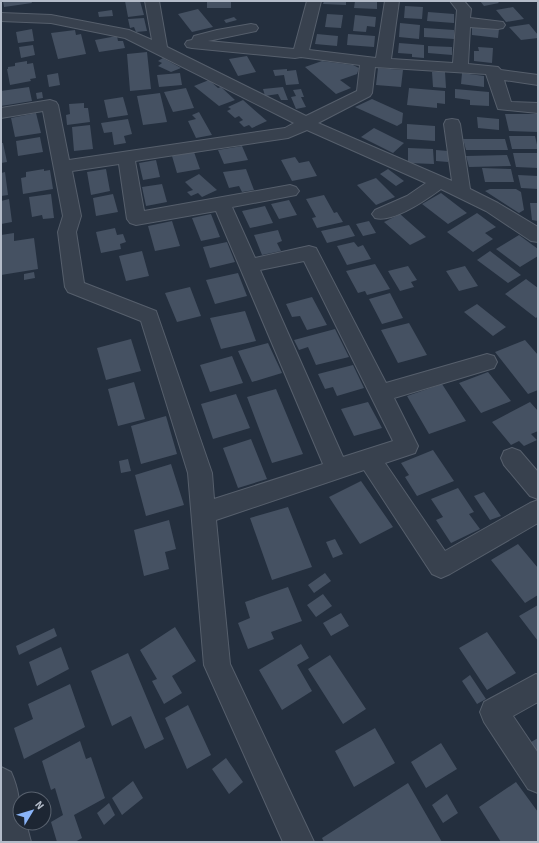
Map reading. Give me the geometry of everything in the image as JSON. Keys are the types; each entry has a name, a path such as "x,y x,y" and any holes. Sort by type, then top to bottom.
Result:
{"street":[{"path":"152,1 160,49"},
{"path":"302,53 314,1"},
{"path":"62,167 288,133 307,124 316,117 364,93 375,62 392,1"},
{"path":"457,1 464,9 460,68"},
{"path":"1,17 51,19 129,34 182,59 307,124 461,191 492,207 538,236"},
{"path":"463,22 498,25"},
{"path":"182,59 192,44 207,36 251,28"},
{"path":"192,44 295,54 302,53 375,62 493,70 504,106 538,108"},
{"path":"494,74 538,80"},
{"path":"1,113 50,105 72,216 67,232 75,287 149,316 200,473 217,664 300,842"},
{"path":"452,124 461,180 461,191"},
{"path":"126,157 136,219 290,191"},
{"path":"381,214 413,200 439,182"},
{"path":"222,204 337,468"},
{"path":"204,513 337,468 408,446 309,253 249,266"},
{"path":"381,393 487,362"},
{"path":"369,458 441,566 538,511"},
{"path":"512,458 538,489"},
{"path":"536,688 494,712 538,779"},
{"path":"1,782 14,841"}],"building":[{"path":"3,1 31,1 32,3 4,7"},
{"path":"125,1 140,1 144,15 128,17"},
{"path":"207,1 231,1 231,8 207,8"},
{"path":"324,1 346,1 346,5 323,4"},
{"path":"355,1 377,1 377,9 354,8"},
{"path":"480,1 497,1 499,3 484,6"},
{"path":"405,6 423,7 422,19 404,18"},
{"path":"513,7 524,19 506,22 496,10"},
{"path":"198,9 213,27 192,32 178,14"},
{"path":"112,10 113,16 99,17 98,12"},
{"path":"428,12 454,14 454,23 427,21"},
{"path":"327,14 343,15 341,28 325,27"},
{"path":"355,15 376,17 375,27 367,26 366,32 353,31"},
{"path":"234,17 237,20 226,23 224,20"},
{"path":"144,18 147,31 136,32 134,27 130,28 128,19"},
{"path":"400,23 420,25 419,39 399,37"},
{"path":"529,24 538,35 538,38 521,40 509,27"},
{"path":"472,26 499,29 498,38 472,35"},
{"path":"424,28 454,30 454,39 424,37"},
{"path":"32,29 34,41 18,43 16,32"},
{"path":"75,30 76,35 81,34 86,54 58,59 51,33"},
{"path":"317,34 338,36 337,46 315,44"},
{"path":"348,34 375,36 374,47 347,45"},
{"path":"117,36 118,41 123,41 125,48 99,52 95,40"},
{"path":"399,43 424,45 424,58 412,57 412,54 398,53"},
{"path":"33,45 35,55 21,58 19,47"},
{"path":"428,46 452,47 452,55 428,53"},
{"path":"478,47 493,48 492,63 474,61 474,51 479,51"},
{"path":"147,52 151,89 130,91 127,54"},
{"path":"247,56 256,72 238,76 229,59"},
{"path":"163,58 181,68 171,72 158,66 162,63 158,61"},
{"path":"27,61 27,64 33,63 36,78 30,79 31,81 10,85 7,69 8,67 15,66 15,63"},
{"path":"322,61 353,65 359,68 357,74 340,80 351,88 336,94 305,67"},
{"path":"378,68 403,70 401,87 376,85"},
{"path":"287,69 287,71 296,70 299,84 286,85 284,75 275,76 273,70"},
{"path":"432,72 445,72 446,88 433,87"},
{"path":"58,73 60,85 49,87 47,75"},
{"path":"180,73 182,85 159,87 157,75"},
{"path":"462,73 484,76 484,87 461,84"},
{"path":"209,80 218,88 221,87 235,100 219,106 194,86"},
{"path":"29,87 32,101 1,106 1,91"},
{"path":"283,87 288,100 281,100 278,94 265,96 263,89"},
{"path":"186,88 194,108 173,112 164,92"},
{"path":"409,88 445,91 445,104 437,103 437,108 407,105"},
{"path":"301,89 304,97 301,97 306,107 296,109 291,97 296,96 293,90"},
{"path":"455,89 489,92 489,106 470,105 470,100 455,98"},
{"path":"42,92 43,98 37,99 36,93"},
{"path":"160,93 167,122 143,125 137,96"},
{"path":"123,97 128,115 108,118 104,100"},
{"path":"372,99 403,113 402,123 397,126 355,107"},
{"path":"243,100 267,121 252,128 249,125 244,127 239,122 243,120 239,116 235,118 227,111 231,109 228,107"},
{"path":"84,103 84,108 88,108 90,122 67,125 66,115 70,114 69,104"},
{"path":"199,112 212,135 196,138 188,121 196,119 192,115"},
{"path":"36,113 41,133 15,137 11,118"},
{"path":"505,114 538,114 538,132 509,131"},
{"path":"477,117 499,119 499,130 478,128"},
{"path":"128,119 132,134 124,136 126,143 114,145 112,132 104,133 101,123"},
{"path":"407,124 435,126 435,141 407,139"},
{"path":"90,125 93,149 74,151 72,127"},
{"path":"374,128 404,143 393,153 361,137"},
{"path":"509,136 535,136 538,149 512,149"},
{"path":"40,137 43,152 18,156 16,141"},
{"path":"463,139 505,139 508,150 466,150"},
{"path":"1,143 3,143 7,162 1,163"},
{"path":"242,146 248,160 224,164 218,150"},
{"path":"408,148 433,149 434,164 408,163"},
{"path":"436,150 448,151 448,162 436,161"},
{"path":"194,152 200,169 177,173 172,156"},
{"path":"513,153 538,153 538,168 516,167"},
{"path":"507,155 511,166 469,167 466,156"},
{"path":"295,157 299,163 309,161 317,176 292,181 281,160"},
{"path":"156,160 160,177 143,180 139,163"},
{"path":"482,168 511,169 514,182 485,182"},
{"path":"44,169 44,171 50,170 53,189 23,194 21,178 26,177 26,172"},
{"path":"106,169 110,191 91,195 87,172"},
{"path":"246,169 254,190 242,192 239,186 229,188 223,172"},
{"path":"388,169 404,181 396,186 380,174"},
{"path":"5,172 8,195 1,196 1,173"},
{"path":"199,174 217,190 202,197 198,193 191,196 187,192 193,190 185,182"},
{"path":"518,175 538,176 538,189 521,188"},
{"path":"376,178 395,197 376,205 357,185"},
{"path":"162,184 167,202 146,206 142,187"},
{"path":"490,189 516,189 521,192 524,210 519,213 485,191"},
{"path":"441,193 467,213 448,224 422,204"},
{"path":"51,194 54,218 43,219 42,215 32,217 29,197"},
{"path":"113,194 118,212 96,216 93,198"},
{"path":"324,195 334,213 337,212 343,222 317,228 312,218 316,217 306,199"},
{"path":"9,199 12,222 1,224 1,201"},
{"path":"289,200 297,215 279,219 271,204"},
{"path":"530,203 538,203 538,221 532,220"},
{"path":"265,206 273,223 250,228 242,211"},
{"path":"477,213 496,227 485,233 493,239 473,252 447,232"},
{"path":"211,214 220,237 201,241 192,218"},
{"path":"400,214 426,237 410,245 384,222"},
{"path":"172,221 180,246 155,251 148,226"},
{"path":"369,221 376,233 363,236 356,224"},
{"path":"349,225 355,236 327,243 321,231"},
{"path":"115,228 117,235 123,234 126,242 120,244 121,249 101,253 96,232"},
{"path":"278,230 282,241 277,243 281,251 262,255 254,235"},
{"path":"14,233 14,241 34,238 38,269 1,275 1,235"},
{"path":"519,235 538,249 538,256 520,267 496,249"},
{"path":"227,242 235,262 210,268 203,247"},
{"path":"354,242 358,247 363,245 371,259 347,265 337,246"},
{"path":"142,251 149,276 126,281 119,256"},
{"path":"490,251 521,275 508,283 477,260"},
{"path":"375,264 390,289 367,295 365,291 358,293 346,271"},
{"path":"408,266 417,280 411,282 414,287 400,291 388,271"},
{"path":"465,266 478,286 459,291 446,271"},
{"path":"34,272 35,278 24,280 24,274"},
{"path":"238,273 247,296 215,304 206,280"},
{"path":"526,279 538,288 538,316 536,318 505,294"},
{"path":"190,287 201,316 177,322 165,293"},
{"path":"390,293 403,318 382,324 369,299"},
{"path":"312,297 327,325 307,330 300,316 292,317 286,304"},
{"path":"477,304 506,327 493,336 464,312"},
{"path":"245,311 256,341 221,349 210,318"},
{"path":"409,323 427,355 398,363 381,330"},
{"path":"335,329 349,357 316,365 308,347 299,350 294,340"},
{"path":"131,339 141,371 106,380 97,348"},
{"path":"525,340 538,355 538,390 528,394 495,352"},
{"path":"268,343 282,373 252,382 238,351"},
{"path":"232,356 243,383 210,392 200,365"},
{"path":"353,365 364,388 337,396 333,387 325,389 318,374"},
{"path":"488,372 511,401 481,413 459,383"},
{"path":"134,382 145,419 118,426 108,389"},
{"path":"442,384 466,421 429,434 407,396"},
{"path":"276,389 303,454 272,463 247,397"},
{"path":"236,394 250,428 213,439 201,404"},
{"path":"368,402 382,428 354,436 341,409"},
{"path":"530,402 538,411 538,431 531,434 537,440 524,446 519,441 511,445 492,422"},
{"path":"166,416 177,454 141,464 131,426"},
{"path":"251,439 267,479 238,488 223,448"},
{"path":"433,450 454,481 417,496 405,477 409,475 401,463"},
{"path":"128,459 131,471 121,473 119,461"},
{"path":"171,464 184,505 146,516 135,475"},
{"path":"361,481 393,527 360,544 329,497"},
{"path":"458,488 474,512 469,514 480,529 451,543 436,520 443,517 431,499"},
{"path":"484,492 501,516 490,520 474,496"},
{"path":"288,507 312,567 272,580 250,518"},
{"path":"169,520 176,549 165,552 169,569 144,576 134,530"},
{"path":"335,539 343,554 333,558 326,542"},
{"path":"518,544 538,568 538,595 525,603 491,560"},
{"path":"325,573 331,581 314,593 308,585"},
{"path":"288,587 302,621 271,632 274,639 248,649 238,623 250,618 245,602"},
{"path":"323,594 332,606 316,617 307,605"},
{"path":"538,605 538,641 519,616"},
{"path":"341,613 349,626 331,636 323,623"},
{"path":"175,627 196,661 172,676 182,693 164,704 152,681 157,679 140,650"},
{"path":"54,628 57,636 19,655 16,646"},
{"path":"487,632 516,673 487,690 459,648"},
{"path":"301,644 309,658 297,665 312,691 282,710 259,670"},
{"path":"61,647 69,669 37,686 29,662"},
{"path":"128,653 164,739 145,749 131,716 112,726 91,671"},
{"path":"330,655 366,709 343,724 308,669"},
{"path":"470,675 486,699 477,704 462,681"},
{"path":"70,684 85,727 24,759 14,728 33,719 28,704"},
{"path":"188,705 211,755 187,769 165,718"},
{"path":"375,728 395,763 354,787 335,751"},
{"path":"538,738 538,763 526,745"},
{"path":"80,741 86,759 91,757 105,798 74,815 82,838 75,842 57,842 52,821 63,815 55,788 51,790 42,761"},
{"path":"441,743 457,769 426,788 411,762"},
{"path":"226,758 243,782 229,794 212,769"},
{"path":"133,781 143,798 122,815 112,798"},
{"path":"516,782 538,812 538,842 501,842 479,807"},
{"path":"408,783 442,842 324,842 322,838"},
{"path":"447,794 458,813 443,823 432,805"},
{"path":"109,803 115,815 104,825 97,813"}]}
